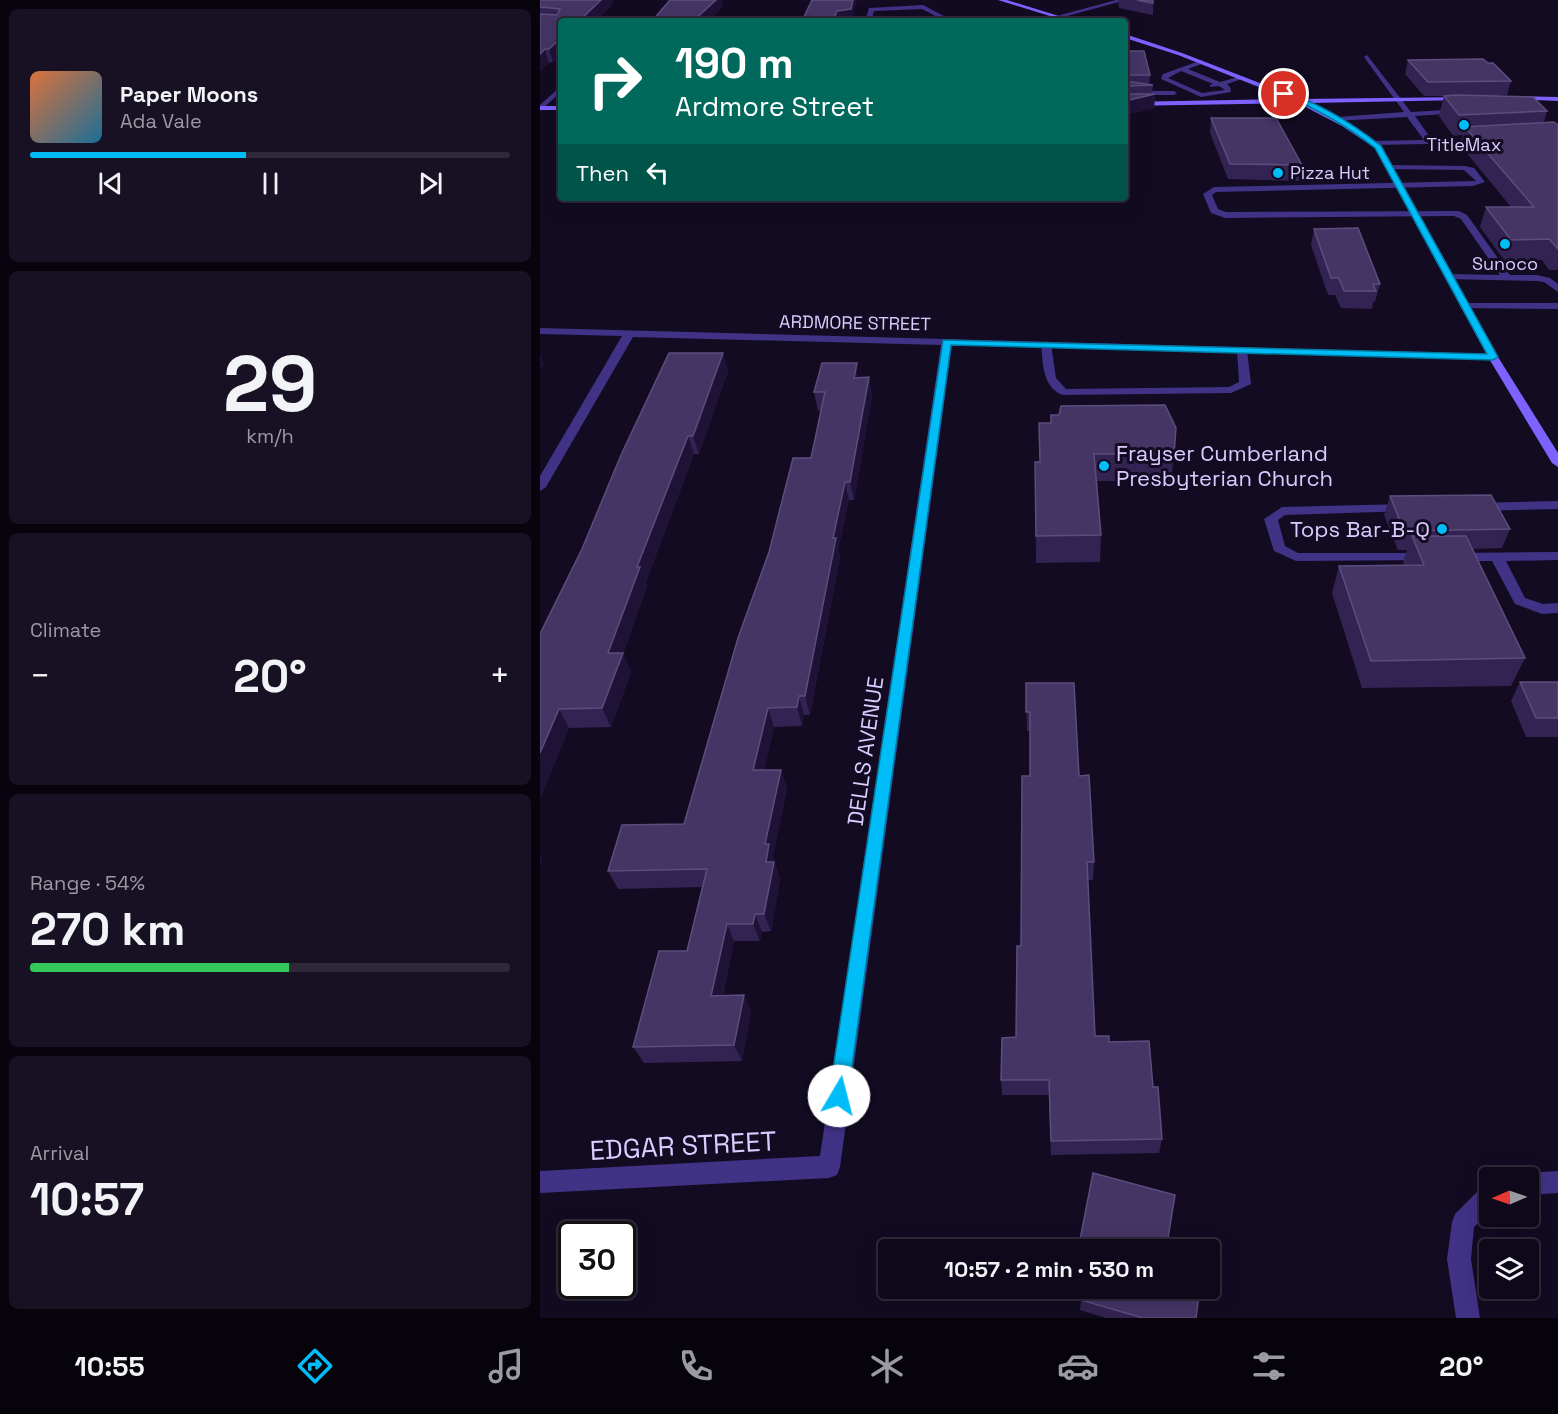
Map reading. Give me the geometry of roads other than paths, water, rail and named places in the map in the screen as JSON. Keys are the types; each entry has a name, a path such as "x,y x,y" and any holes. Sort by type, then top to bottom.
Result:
{"main road":[{"path":"1001,0 1062,18"},
{"path":"1128,37 1202,62 1305,102 1337,119 1378,147 1493,357 1558,463"},
{"path":"1128,104 1475,98"},
{"path":"1511,98 1558,99"},
{"path":"540,108 558,108"}],"street":[{"path":"1056,16 1123,0"},
{"path":"869,18 871,9 923,7 943,18"},
{"path":"1367,57 1430,142"},
{"path":"1181,69 1216,85 1227,87 1229,91 1212,95 1164,79 1166,75 1181,69 1202,62"},
{"path":"1216,85 1242,78"},
{"path":"1177,104 1174,93 1179,84"},
{"path":"540,108 558,91"},
{"path":"1128,93 1174,93"},
{"path":"1337,119 1469,111 1458,99"},
{"path":"1373,143 1493,141"},
{"path":"1389,167 1465,168 1471,170 1481,182 1214,190 1207,194 1214,211 1225,215 1456,213 1464,217 1507,278"},
{"path":"1449,277 1547,280 1558,289"},
{"path":"1465,306 1558,306"},
{"name":"ARDMORE STREET","path":"540,331 1493,357"},
{"path":"540,487 629,334"},
{"name":"DELLS AVENUE","path":"829,1167 946,342"},
{"path":"1046,344 1050,379 1063,392 1231,390 1245,384 1242,350"},
{"path":"1463,507 1558,505"},
{"path":"1416,508 1282,511 1271,519 1279,548 1296,557 1558,556"},
{"path":"1497,556 1520,601 1542,609 1558,608"},
{"name":"EDGAR STREET","path":"540,1182 829,1167"},
{"path":"1539,1183 1558,1182"},
{"path":"1468,1318 1459,1259 1463,1222 1479,1206"}],"place":[{"name":"TitleMax","path":"1464,125"},
{"name":"Pizza Hut","path":"1278,173"},
{"name":"Sunoco","path":"1505,244"},
{"name":"Frayser Cumberland Presbyterian Church","path":"1104,466"},
{"name":"Tops Bar-B-Q","path":"1442,529"}]}
